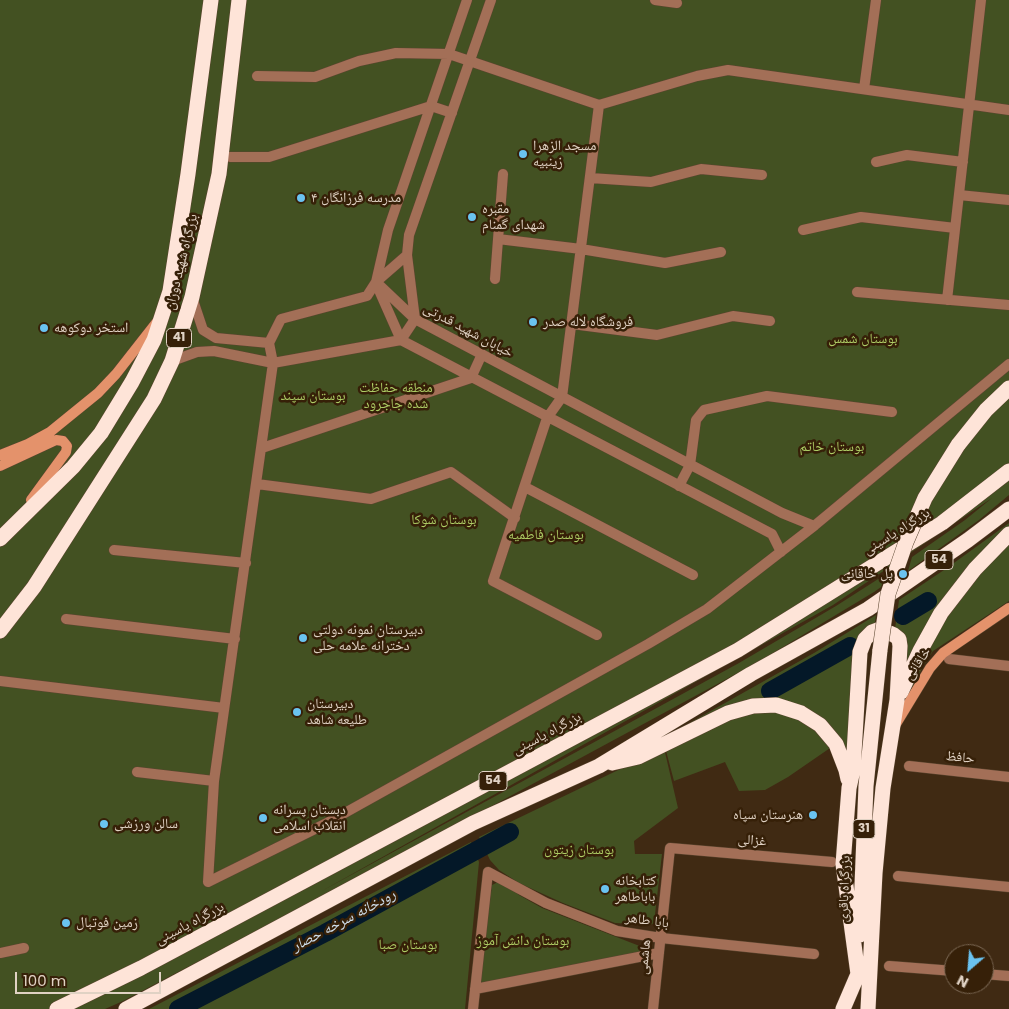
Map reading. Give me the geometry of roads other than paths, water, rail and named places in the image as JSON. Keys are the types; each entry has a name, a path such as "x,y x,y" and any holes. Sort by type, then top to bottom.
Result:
{"highway":[{"name":"بزرگراه شهید دوران","path":"3,536 73,467 101,433 132,382 154,340 170,291 212,0"},
{"name":"بزرگراه شهید دوران","path":"0,631 34,587 154,399 172,361 192,297 219,174 239,0"},
{"name":"بزرگراه باقری","path":"868,1009 864,974 866,786 880,650 888,594 906,542 925,498 958,445 1008,388"},
{"name":"بزرگراه یاسینی","path":"57,1009 141,968 738,650 942,523 1009,471"},
{"name":"54","path":"126,1009 474,823 599,766 751,674 868,609 968,540 1009,509"},
{"path":"897,700 920,651 942,613 975,569 1009,534"},
{"path":"0,618 34,587"},
{"path":"876,1009 864,974 843,864 849,788 853,770 860,652 862,644 868,635 880,629 894,635 898,639 900,646 897,700"},
{"name":"بزرگراه باقری","path":"854,1009 864,974 884,788 897,700"},
{"path":"599,766 638,757 728,713 753,706 776,704 795,710 810,718 830,736 839,751 846,770 849,788"},
{"path":"843,1009 864,974"}],"main road":[{"path":"0,455 28,444 50,432 98,393 116,374 165,310"},
{"path":"0,466 56,440 63,441 67,446 61,460 3,536"},
{"name":"خاقانی","path":"891,733 930,668 942,652 1009,608"}],"street":[{"path":"467,0 388,230 376,282 401,340 772,534 781,552"},
{"path":"172,361 197,352 214,351 274,363 401,340 415,319 406,255 410,235 491,0"},
{"path":"655,0 677,3"},
{"path":"864,89 874,0"},
{"path":"947,300 981,0"},
{"path":"257,76 314,76 359,61 396,53 449,54 599,105 697,76 728,70 1009,110"},
{"path":"597,634 493,582 547,418 562,397 599,105"},
{"path":"230,157 269,157 431,106 452,113"},
{"path":"876,162 907,155 962,162"},
{"path":"590,178 651,182 701,170 762,175"},
{"path":"496,279 503,174"},
{"path":"959,195 1009,200"},
{"path":"803,230 861,216 955,228"},
{"path":"498,239 581,249 665,264 720,252"},
{"path":"406,255 376,282 367,296 281,319 269,343 274,363 214,781 208,882 326,824 707,609 814,526 1009,364"},
{"name":"خیابان شهید قدرتی","path":"376,282 415,319 782,513 814,526"},
{"path":"856,292 1009,305"},
{"path":"192,297 203,330 216,338 269,343"},
{"path":"572,324 657,334 733,316 770,320"},
{"path":"262,448 471,378 482,354"},
{"path":"679,486 690,465 696,420 704,410 767,396 892,412"},
{"path":"256,484 371,499 451,472 515,518"},
{"path":"525,487 693,575"},
{"path":"114,550 246,563"},
{"path":"66,619 235,639"},
{"path":"949,659 1009,666"},
{"path":"0,681 224,708"},
{"name":"حافظ","path":"909,766 1009,777"},
{"path":"137,772 214,781"},
{"name":"غزالی","path":"670,848 832,862"},
{"name":"هاشمی","path":"653,1009 670,848"},
{"name":"بابا طاهر","path":"475,989 488,872 546,903 617,931 660,938 814,954"},
{"path":"898,876 1009,887"},
{"path":"0,953 24,948"},
{"path":"473,1009 475,989 659,953"},
{"path":"890,966 944,970"},
{"path":"994,975 1009,976"}],"waterway":[{"name":"رودخانه سرخه حصار","path":"903,616 928,601"},
{"name":"رودخانه سرخه حصار","path":"770,691 850,646"},
{"name":"رودخانه سرخه حصار","path":"178,1009 325,933 510,832"}],"place":[{"name":"مسجد الزهرا زینبیه","path":"523,154"},
{"name":"مدرسه فرزانگان ۴","path":"301,198"},
{"name":"مقبره شهدای گمنام","path":"472,217"},
{"name":"فروشگاه لاله صدر","path":"533,322"},
{"name":"استخر دوکوهه","path":"44,328"},
{"name":"پل خاقانی","path":"903,574"},
{"name":"دبیرستان نمونه دولتی دخترانه علامه حلی","path":"303,638"},
{"name":"دبیرستان طلیعه شاهد","path":"297,712"},
{"name":"هنرستان سپاه","path":"813,815"},
{"name":"دبستان پسرانه انقلاب اسلامی","path":"263,818"},
{"name":"سالن ورزشی","path":"104,824"},
{"name":"کتابخانه باباطاهر","path":"605,889"},
{"name":"زمین فوتبال","path":"66,923"}],"park label":[{"name":"بوستان شمس","path":"863,339"},
{"name":"بوستان سپند","path":"313,396"},
{"name":"منطقه حفاظت شده جاجرود","path":"396,396"},
{"name":"بوستان خاتم","path":"832,447"},
{"name":"بوستان شوکا","path":"444,520"},
{"name":"بوستان فاطمیه","path":"546,535"},
{"name":"بوستان زیتون","path":"579,850"},
{"name":"بوستان دانش آموز","path":"523,941"},
{"name":"بوستان صبا","path":"408,945"}]}
